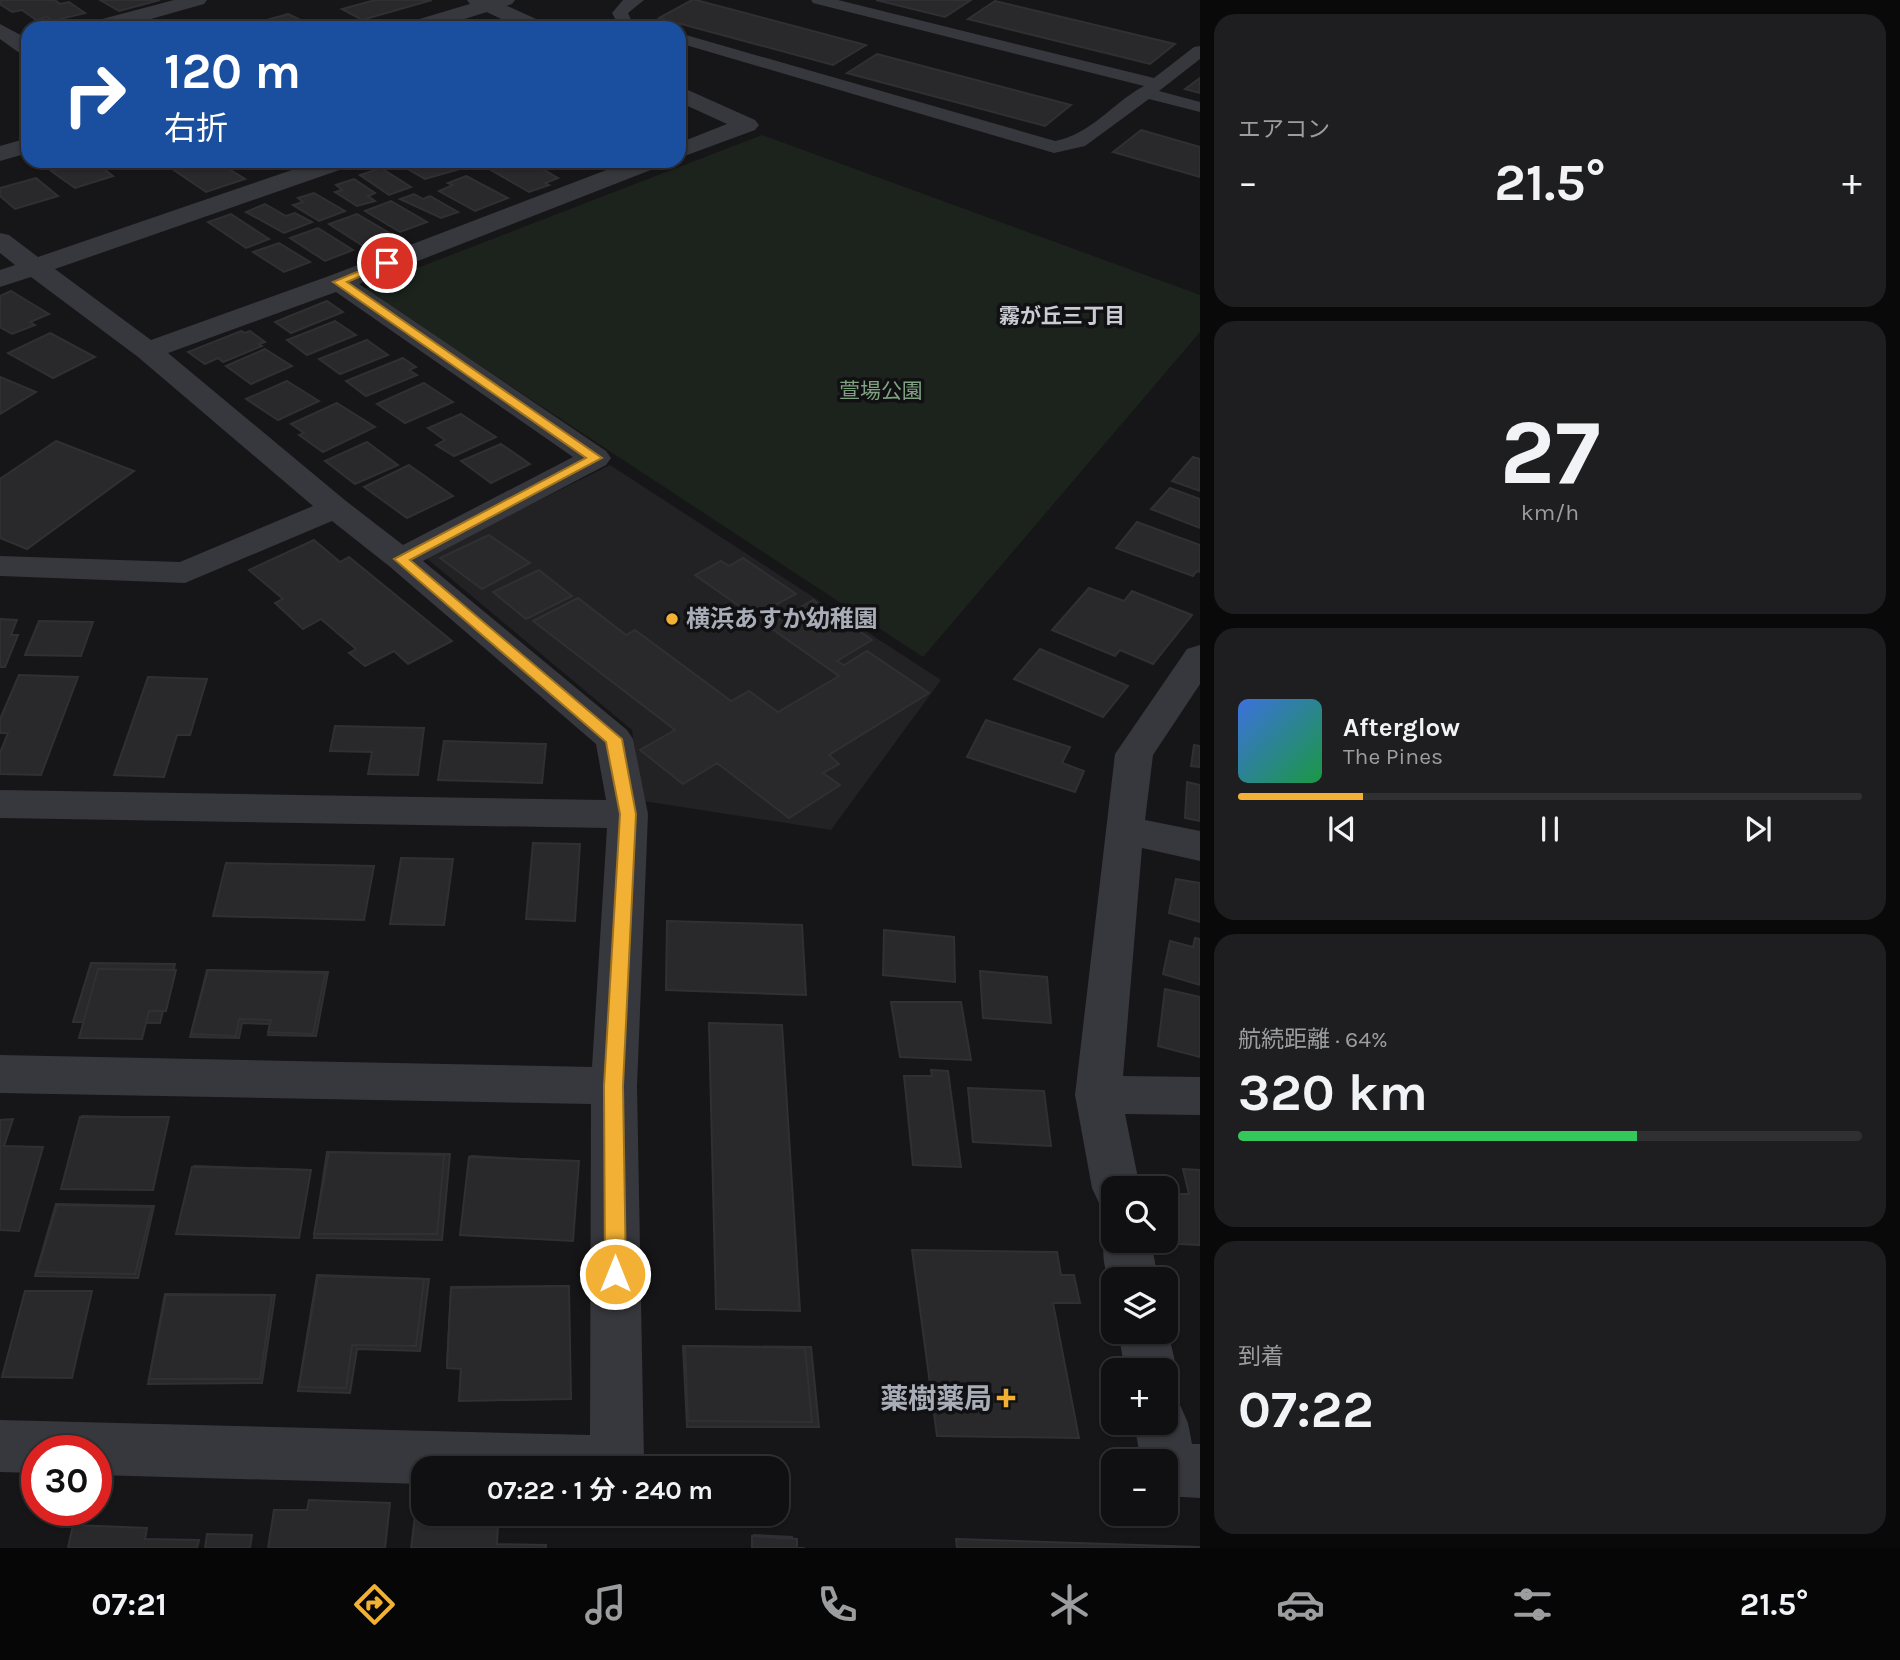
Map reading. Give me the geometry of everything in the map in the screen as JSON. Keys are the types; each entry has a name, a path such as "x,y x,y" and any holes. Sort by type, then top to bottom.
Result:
{"street":[{"path":"120,21 197,0"},
{"path":"434,21 490,2 524,21"},
{"path":"0,30 21,43"},
{"path":"0,54 21,49"},
{"path":"686,96 747,125 686,148"},
{"path":"0,154 21,147"},
{"path":"0,279 322,168"},
{"path":"148,351 338,282 634,168"},
{"path":"0,241 148,351 614,739 628,814 614,1086 617,1462 0,1446"},
{"path":"338,282 595,458 401,559"},
{"path":"0,566 185,573 335,508"},
{"path":"1114,1176 1098,1095 1134,754 1200,657"},
{"path":"0,804 628,814"},
{"path":"1124,830 1200,846"},
{"path":"0,1074 614,1086"},
{"path":"1098,1095 1200,1096"},
{"path":"1163,1435 1170,1471 1200,1471"}],"lane":[{"path":"624,21 620,13 636,0"},
{"path":"819,0 1152,88 1200,107"},
{"path":"686,40 1054,147 1078,142 1093,134 1200,51"}],"shaded area":[{"name":"横浜あすか幼稚園","path":"610,465 941,680 831,830 643,801 632,730 425,557"}],"green space":[{"name":"萱場公園","path":"762,135 1200,295 1200,332 923,657 363,289 676,168 686,168 686,164"}],"building":[{"path":"0,0 55,0 60,4 69,2 85,13 52,21 47,17 36,20 22,10 12,12 0,4"},
{"path":"100,0 160,0 119,11"},
{"path":"375,0 432,0 362,20 342,9"},
{"path":"696,0 866,45 833,65 686,25 686,21 659,18"},
{"path":"876,0 971,0 945,17"},
{"path":"995,1 1175,44 1150,64 968,19"},
{"path":"288,14 302,21 263,21"},
{"path":"877,54 1071,105 1045,126 847,73"},
{"path":"1200,78 1200,93 1185,89"},
{"path":"1141,130 1200,147 1200,177 1113,152"},
{"path":"62,168 103,168 113,176 75,188 51,171"},
{"path":"171,168 227,168 245,179 206,192"},
{"path":"381,168 411,187 389,195 360,175"},
{"path":"406,168 460,169 425,179"},
{"path":"487,168 541,168 558,178 545,183 549,185 529,192"},
{"path":"466,176 508,198 475,211 439,191 453,185 448,183"},
{"path":"36,178 58,196 15,209 0,196 0,188"},
{"path":"354,179 375,193 368,196 375,201 357,206 335,192 342,190 336,185"},
{"path":"314,193 345,211 319,221 293,205 303,202 298,198"},
{"path":"414,194 423,199 430,196 458,212 441,218 400,199"},
{"path":"391,201 427,222 400,232 365,211"},
{"path":"265,204 286,216 295,213 312,222 284,233 246,212"},
{"path":"231,214 269,239 246,248 208,222"},
{"path":"357,214 393,235 363,246 329,224"},
{"path":"318,228 353,250 325,261 290,238"},
{"path":"279,243 310,262 284,272 253,252"},
{"path":"11,291 49,314 30,322 35,325 12,334 0,327 0,296"},
{"path":"327,301 343,312 291,333 275,322"},
{"path":"335,321 356,335 307,355 287,340"},
{"path":"241,331 250,331 265,342 259,344 262,346 223,362 218,358 205,364 188,352"},
{"path":"50,333 95,357 53,378 8,353"},
{"path":"367,340 388,355 340,374 319,359"},
{"path":"265,349 292,366 251,384 226,366"},
{"path":"403,358 416,367 409,370 417,375 366,396 346,381"},
{"path":"0,377 36,392 0,414"},
{"path":"287,381 319,401 278,420 246,399"},
{"path":"424,383 453,402 405,423 377,404"},
{"path":"337,403 375,427 323,452 299,435 304,433 291,424"},
{"path":"461,414 496,437 454,456 436,445 445,440 428,428"},
{"path":"56,441 134,471 27,549 0,538 0,479"},
{"path":"367,442 398,465 355,484 325,461"},
{"path":"501,444 530,464 491,483 461,461"},
{"path":"1193,457 1200,459 1200,491 1172,481"},
{"path":"409,465 453,496 407,518 364,487"},
{"path":"1170,488 1200,499 1200,528 1151,509"},
{"path":"1137,522 1200,545 1200,572 1197,571 1193,576 1116,548"},
{"path":"489,535 530,563 482,589 440,558"},
{"path":"314,540 340,562 349,557 452,641 408,664 394,651 365,666 349,653 356,649 321,619 303,629 275,603 283,599 249,570"},
{"path":"743,558 796,594 764,611 777,621 813,600 872,640 837,661 844,665 867,651 929,693 829,755 839,764 823,773 840,785 789,818 717,763 683,784 640,750 675,730 533,621 578,598 626,635 635,630 731,701 749,691 778,712 839,676 695,575 721,561 729,566"},
{"path":"539,570 572,596 526,619 493,592"},
{"path":"1089,588 1124,601 1132,591 1192,615 1153,664 1120,650 1115,656 1052,630"},
{"path":"0,619 17,620 11,635 18,635 5,667 0,667"},
{"path":"39,621 93,622 81,656 25,655"},
{"path":"1040,649 1128,686 1103,717 1014,679"},
{"path":"19,675 78,677 41,775 0,774 0,753 8,733 0,733 0,719"},
{"path":"148,677 207,679 190,735 177,735 164,777 114,775"},
{"path":"986,720 1070,747 1062,763 1084,771 1075,792 967,757"},
{"path":"335,726 424,728 418,775 368,774 372,752 330,751"},
{"path":"444,741 546,744 542,783 438,780"},
{"path":"1194,745 1200,746 1200,767 1191,766"},
{"path":"1187,782 1200,785 1200,821 1185,818"},
{"path":"533,843 580,844 575,921 526,919"},
{"path":"401,858 453,859 444,925 390,924"},
{"path":"226,863 374,866 364,920 213,916"},
{"path":"1176,879 1200,883 1200,922 1169,913"},
{"path":"667,921 802,925 806,995 666,990"},
{"path":"884,930 954,937 955,982 883,975"},
{"path":"1195,938 1200,939 1200,985 1163,974 1170,941 1193,947"},
{"path":"91,963 175,964 160,1023 73,1022"},
{"path":"98,969 176,970 166,1011 149,1011 142,1039 79,1038"},
{"path":"207,970 328,972 316,1036 268,1035 271,1024 242,1023 239,1038 190,1037"},
{"path":"208,970 325,973 313,1034 268,1032 271,1020 239,1019 236,1036 191,1034"},
{"path":"980,971 1047,977 1051,1023 983,1018"},
{"path":"1165,989 1200,997 1200,1057 1158,1046"},
{"path":"891,1002 961,1002 971,1060 900,1057"},
{"path":"709,1023 782,1025 800,1311 716,1309"},
{"path":"931,1070 948,1071 961,1167 913,1165 904,1076 932,1076"},
{"path":"968,1088 1044,1091 1051,1146 973,1142"},
{"path":"82,1116 166,1118 150,1187 63,1186"},
{"path":"80,1117 169,1117 153,1190 61,1189"},
{"path":"13,1119 4,1146 43,1147 19,1231 0,1230 0,1120"},
{"path":"327,1152 450,1154 442,1240 314,1238"},
{"path":"329,1152 444,1155 437,1234 314,1234"},
{"path":"471,1156 574,1162 568,1237 462,1232"},
{"path":"469,1157 579,1161 573,1241 460,1235"},
{"path":"194,1166 309,1170 297,1234 179,1230"},
{"path":"192,1167 311,1170 299,1238 176,1234"},
{"path":"1183,1169 1200,1170 1200,1245 1179,1244 1178,1239 1178,1194 1189,1194"},
{"path":"56,1204 154,1206 138,1278 35,1276"},
{"path":"57,1205 152,1207 135,1274 37,1272"},
{"path":"912,1250 1057,1252 1061,1275 1074,1275 1080,1303 1053,1303 1079,1438 937,1436"},
{"path":"317,1275 429,1279 420,1351 357,1349 350,1393 298,1391"},
{"path":"318,1276 424,1279 416,1346 352,1345 346,1388 299,1387"},
{"path":"568,1286 566,1396 460,1396 461,1364 447,1365 451,1287"},
{"path":"569,1286 571,1399 459,1401 461,1369 447,1368 451,1288"},
{"path":"25,1291 92,1291 72,1378 2,1377"},
{"path":"165,1294 275,1295 262,1383 148,1384"},
{"path":"166,1295 272,1295 260,1379 149,1379"},
{"path":"683,1346 811,1347 819,1427 687,1427"},
{"path":"685,1346 805,1348 812,1422 688,1421"},
{"path":"309,1500 390,1503 385,1548 268,1548 274,1510 307,1510"},
{"path":"73,1526 147,1528 145,1539 199,1540 197,1548 68,1548"},
{"path":"414,1526 498,1526 497,1544 546,1545 546,1548 411,1548"},
{"path":"207,1534 252,1535 250,1548 205,1548"},
{"path":"754,1535 792,1537 793,1548 754,1548"},
{"path":"752,1536 797,1539 797,1548 752,1548"},
{"path":"956,1539 1200,1547 1200,1548 957,1548"}],"place":[{"name":"横浜あすか幼稚園","path":"672,619"},
{"name":"薬樹薬局","path":"1006,1398"}],"district":[{"name":"霧が丘三丁目","path":"1062,316"}],"route":[{"path":"387,263 338,282 595,458 401,559 614,739 628,814 614,1086 615,1274"}]}
